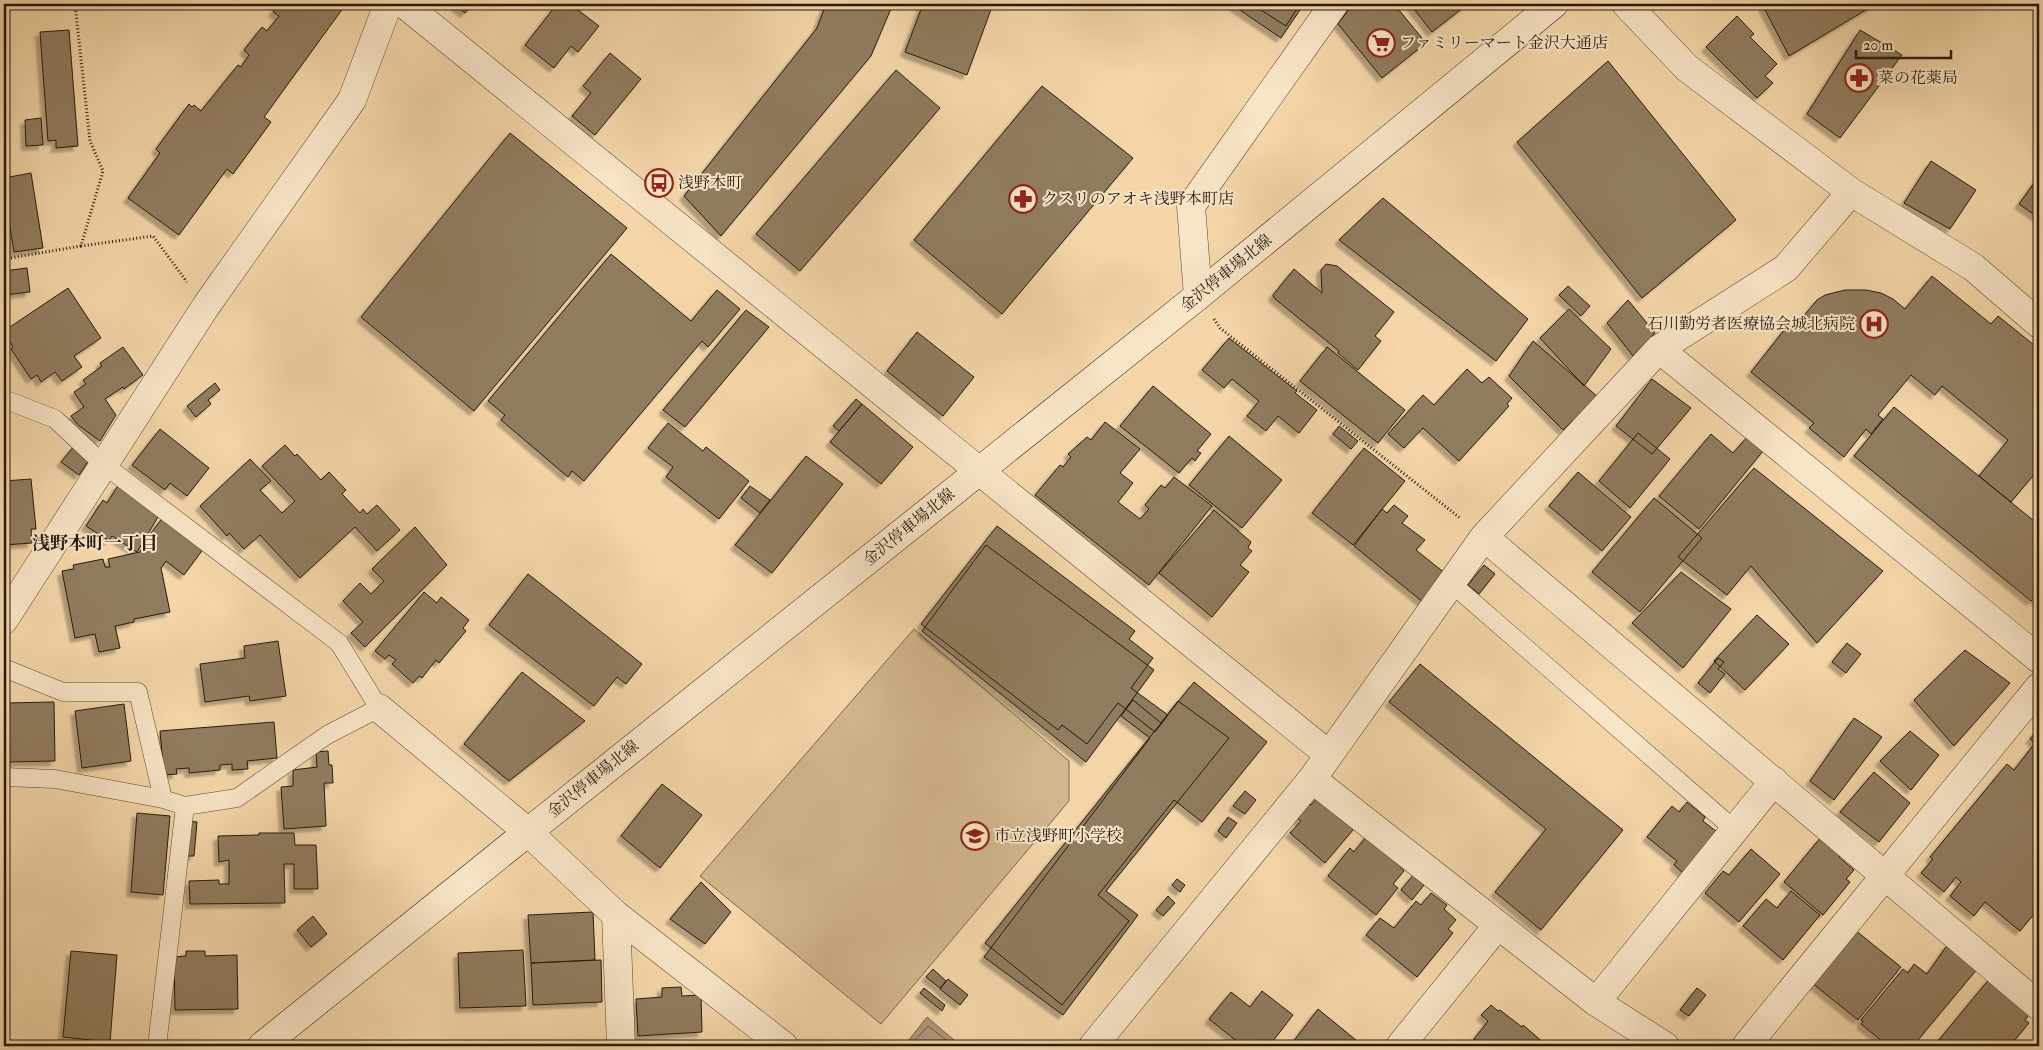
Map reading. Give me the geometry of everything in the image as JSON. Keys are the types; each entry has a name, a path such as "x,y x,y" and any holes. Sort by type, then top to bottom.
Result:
{"street":[{"path":"4,620 206,306 352,100 388,4"},
{"path":"404,4 1328,754"},
{"path":"1198,296 1191,206 1334,4"},
{"name":"金沢停車場北線","path":"262,1046 1198,296 1554,4"},
{"path":"1626,4 1687,68 1851,192 1973,267 2039,324"},
{"path":"1093,1046 1312,779 1484,537 1659,349 1786,268 1851,192"},
{"path":"1659,349 2039,659"},
{"path":"1484,537 2039,1006"},
{"path":"1746,1046 2039,687"},
{"path":"379,708 528,832 616,915 784,1046"},
{"path":"1312,779 1596,1002 1666,1046"},
{"path":"1596,1002 1774,781"},
{"path":"616,915 621,1046"},
{"path":"1400,1046 1498,925"}],"lane":[{"path":"4,399 55,419 103,464 339,643 379,708 328,735 237,798 185,806 163,800 55,780 4,777"},
{"path":"1451,583 1735,830"},
{"path":"4,668 63,692 138,692 163,800"},
{"path":"157,1046 185,806"}],"path":[{"path":"75,4 90,141 103,171 81,246"},
{"path":"4,259 153,236 206,306"},
{"path":"1198,296 1220,328 1484,537"}],"shaded area":[{"path":"914,629 1069,761 1069,801 881,1024 700,876"}],"water":[{"path":"927,1017 961,1046 904,1046"}],"building":[{"path":"279,4 346,4 264,117 271,122 233,174 227,169 179,235 128,198 160,153 156,149 189,104 192,107 194,105 201,111 238,65 241,67 249,55 244,50 262,27 267,31 279,16 273,12"},
{"path":"453,4 473,4 465,13"},
{"path":"557,4 570,4 599,26 578,52 571,46 554,68 525,45"},
{"path":"826,4 893,4 871,56 721,236 684,196 817,28"},
{"path":"923,4 993,4 967,75 905,52"},
{"path":"1231,4 1304,4 1281,38"},
{"path":"1261,4 1300,4 1286,26 1261,10 1264,6"},
{"path":"1353,4 1394,4 1426,43 1382,78 1338,24"},
{"path":"1410,4 1468,4 1432,32"},
{"path":"1762,4 1873,4 1874,5 1789,56"},
{"path":"1737,16 1754,34 1750,37 1777,64 1765,76 1773,83 1757,98 1706,47"},
{"path":"69,30 78,146 56,148 56,140 48,141 40,32"},
{"path":"1860,30 1902,55 1840,138 1807,114"},
{"path":"610,53 641,79 595,135 572,116 591,93 583,86"},
{"path":"1608,61 1736,220 1642,298 1517,142"},
{"path":"896,70 940,108 800,271 756,234"},
{"name":"クスリのアオキ浅野本町店","path":"1042,86 1133,158 1002,314 914,240"},
{"path":"41,118 43,145 26,146 25,120"},
{"path":"510,133 627,228 474,411 361,317"},
{"path":"1931,161 1976,190 1950,229 1904,203"},
{"path":"31,173 43,248 14,252 9,222 4,223 4,178"},
{"path":"2039,176 2039,218 2019,204"},
{"path":"1383,198 1528,319 1496,361 1339,240"},
{"path":"611,254 691,321 717,290 740,309 708,347 702,341 584,481 572,471 568,477 501,420 505,415 488,401"},
{"path":"1326,264 1337,266 1394,312 1375,336 1381,341 1358,370 1338,353 1339,351 1274,298 1273,295 1294,269 1322,293 1321,270"},
{"path":"27,268 30,292 4,295 4,271"},
{"path":"1932,276 1991,324 1998,316 2039,349 2039,471 2011,502 1979,476 2008,440 1942,386 1935,395 1911,375 1878,415 1883,419 1871,434 1866,429 1844,457 1809,428 1814,423 1751,372 1788,325 1793,329 1817,300 1825,295 1845,290 1866,290 1881,293 1893,299 1905,309"},
{"path":"1568,286 1590,306 1581,316 1559,295"},
{"path":"68,288 101,338 74,356 82,367 62,381 55,372 41,382 37,375 31,379 11,349 13,347 4,331"},
{"path":"1628,300 1655,333 1633,356 1607,323"},
{"path":"1569,309 1611,349 1584,386 1540,338"},
{"path":"746,310 769,327 685,427 663,410"},
{"path":"917,332 974,377 943,416 887,371"},
{"path":"1229,338 1297,391 1295,393 1317,410 1299,433 1278,416 1266,431 1247,416 1259,401 1232,379 1224,388 1202,370"},
{"path":"1533,341 1598,397 1563,430 1509,376"},
{"path":"123,347 143,375 124,389 123,387 105,399 116,415 100,441 78,425 71,416 84,407 74,392 86,384 83,380 102,366 100,363"},
{"path":"1327,347 1405,410 1378,443 1300,381"},
{"path":"1467,369 1482,383 1489,377 1512,398 1507,404 1509,406 1459,461 1423,428 1404,448 1388,434 1423,395 1434,405"},
{"path":"1652,379 1691,408 1652,454 1616,426"},
{"path":"215,383 220,390 208,400 211,404 196,417 187,406"},
{"path":"1153,386 1211,434 1197,451 1201,453 1195,461 1192,458 1179,473 1120,426"},
{"path":"856,399 862,404 839,431 833,426"},
{"path":"862,404 913,447 881,484 830,442"},
{"path":"1894,407 2039,525 2039,602 2034,598 2031,601 1854,456"},
{"path":"1105,422 1140,449 1120,473 1133,483 1118,502 1140,519 1149,509 1145,505 1161,485 1165,488 1174,477 1212,506 1149,585 1035,495 1060,465 1063,467 1071,457 1068,454 1087,437 1091,440"},
{"path":"668,423 703,451 706,447 749,481 719,519 666,477 673,467 648,448"},
{"path":"1339,426 1358,441 1351,449 1333,434"},
{"path":"160,429 209,468 187,496 170,483 165,490 132,465"},
{"path":"1638,433 1670,459 1630,508 1599,481"},
{"path":"1711,434 1733,453 1748,436 1764,450 1699,529 1659,496"},
{"path":"1229,436 1282,480 1242,528 1189,485"},
{"path":"285,445 295,456 297,454 321,480 329,472 346,490 342,494 360,513 363,509 367,514 377,505 400,530 377,551 355,527 300,578 260,535 244,549 229,533 227,536 200,506 250,459 271,481 260,490 282,513 295,501 262,466"},
{"path":"74,446 91,457 79,475 61,462"},
{"path":"1364,448 1405,481 1353,545 1312,513"},
{"path":"6,452 9,471 4,471 4,453"},
{"path":"806,456 843,484 772,573 735,545"},
{"path":"1754,468 1883,571 1817,643 1751,566 1727,595 1678,557"},
{"path":"1578,472 1631,517 1602,551 1549,506"},
{"path":"31,479 36,529 31,529 32,543 4,545 4,481"},
{"path":"119,484 161,512 137,552 112,536 109,541 86,526 103,500 107,503"},
{"path":"750,486 770,500 760,513 741,498"},
{"path":"1654,498 1702,538 1640,612 1592,572"},
{"path":"1394,505 1408,516 1402,523 1425,540 1416,550 1446,574 1424,603 1354,546 1382,509 1387,513"},
{"path":"1214,510 1251,542 1248,548 1252,551 1240,565 1249,572 1212,617 1159,573"},
{"path":"163,517 204,548 184,575 166,561 161,568 170,612 134,619 134,622 115,626 120,648 99,652 95,634 75,638 62,571 74,569 73,565 103,559 105,567 110,567 108,559 140,552 146,540"},
{"path":"997,526 1135,631 1129,639 1153,658 1131,688 1168,715 1155,732 1118,703 1087,744 1062,725 1058,730 921,624"},
{"path":"415,527 447,565 365,647 351,633 363,622 343,601 360,583 371,594 384,581 372,569"},
{"path":"986,545 1154,670 1086,762 922,631"},
{"path":"1484,565 1495,574 1479,594 1468,585"},
{"path":"1681,572 1731,609 1683,668 1632,623"},
{"path":"528,574 642,664 626,684 617,677 594,706 489,625"},
{"path":"424,592 437,603 441,597 469,620 463,628 466,631 439,663 436,660 422,678 419,676 413,683 392,664 396,660 389,655 385,659 375,651"},
{"path":"1757,615 1789,644 1745,690 1714,661"},
{"path":"278,641 286,696 250,701 249,696 205,702 200,664 245,658 244,646"},
{"path":"1847,643 1861,654 1846,673 1832,662"},
{"path":"1965,650 2010,683 1954,746 1914,700"},
{"path":"1718,658 1724,662 1718,669 1725,674 1710,693 1698,683"},
{"path":"1420,664 1623,830 1541,930 1495,892 1546,829 1389,702"},
{"path":"522,672 585,721 509,781 464,744"},
{"path":"1194,682 1267,742 1202,822 1174,800 1098,895 1129,921 1062,1005 985,943"},
{"path":"1133,700 1161,723 1178,701 1229,738 1106,891 1138,915 1063,1015 984,957 1150,738 1121,716"},
{"path":"54,702 55,761 4,762 4,703"},
{"path":"124,704 131,761 82,768 75,711"},
{"path":"1854,718 1882,737 1834,800 1810,781"},
{"path":"274,722 277,758 247,761 248,769 232,770 232,764 220,765 220,770 189,773 189,768 176,769 177,774 164,775 160,731"},
{"path":"2039,728 2039,908 2020,931 1985,902 1974,916 1950,896 1961,882 1956,877 1944,892 1921,873 1933,859 1930,857 2007,764 2014,770 2035,743 2030,739"},
{"path":"1910,731 1939,755 1911,790 1880,761"},
{"path":"328,751 329,765 332,765 333,783 324,783 326,826 284,829 281,787 293,786 293,770 317,767 316,752"},
{"path":"1874,772 1910,803 1879,842 1840,812"},
{"path":"662,784 702,815 660,868 621,836"},
{"path":"1245,791 1256,800 1245,814 1233,806"},
{"path":"1321,793 1358,824 1325,863 1290,833 1301,821 1289,812 1301,797 1311,805"},
{"path":"1687,802 1705,817 1703,821 1717,832 1684,874 1674,865 1677,861 1647,837 1672,806 1679,812"},
{"path":"137,813 170,816 163,895 131,892"},
{"path":"1228,817 1237,823 1226,838 1218,831"},
{"path":"186,821 197,822 194,856 183,856"},
{"path":"259,833 294,833 295,845 316,845 318,889 294,889 294,864 284,864 285,903 190,904 189,881 219,880 219,884 229,884 229,860 219,862 218,836 259,835"},
{"path":"1369,833 1404,861 1400,866 1404,871 1393,884 1398,888 1376,915 1328,876 1350,848 1354,852"},
{"path":"1821,837 1841,853 1839,857 1854,870 1846,879 1850,882 1823,915 1784,882"},
{"path":"1751,849 1780,874 1739,922 1705,893 1723,871 1729,875"},
{"path":"1413,875 1424,885 1412,900 1401,890"},
{"path":"1177,879 1185,885 1180,892 1172,885"},
{"path":"701,882 731,912 705,944 670,919"},
{"path":"1791,891 1820,915 1783,960 1743,926 1766,899 1777,908"},
{"path":"1431,893 1447,905 1444,909 1456,920 1448,929 1453,933 1417,977 1366,935 1380,918 1394,928 1416,901 1421,905"},
{"path":"1168,896 1175,903 1163,916 1156,910"},
{"path":"593,912 595,960 531,963 528,915"},
{"path":"313,916 327,934 311,947 297,930"},
{"path":"1855,930 1901,967 1858,1020 1812,983"},
{"path":"1948,944 1978,968 1913,1046 1888,1046 1861,1024 1863,1022 1861,1020 1903,969 1908,973 1914,964 1927,974"},
{"path":"523,950 526,1006 460,1008 458,953"},
{"path":"71,951 117,955 110,1042 63,1037"},
{"path":"186,951 205,951 205,956 237,955 238,1009 175,1010 174,957 186,956"},
{"path":"601,960 602,1002 533,1005 531,963"},
{"path":"933,969 946,981 940,988 926,977"},
{"path":"1990,978 2032,1011 2025,1020 2029,1023 2010,1046 1934,1046"},
{"path":"948,979 968,995 960,1005 940,989"},
{"path":"681,987 682,996 701,995 702,1032 638,1036 636,999 662,997 662,988"},
{"path":"924,988 945,1005 942,1011 920,993"},
{"path":"1697,988 1706,995 1689,1016 1680,1010"},
{"path":"1262,991 1293,1015 1269,1046 1243,1046 1209,1019 1231,992 1250,1007"},
{"path":"4,997 10,999 4,1017"},
{"path":"1491,1005 1522,1027 1523,1025 1545,1044 1543,1046 1483,1046 1474,1039 1488,1021 1481,1015"},
{"path":"1318,1009 1362,1045 1290,1046"}],"place":[{"name":"ファミリーマート金沢大通店","path":"1381,43"},
{"name":"菜の花薬局","path":"1859,78"},
{"name":"浅野本町","path":"659,183"},
{"name":"クスリのアオキ浅野本町店","path":"1023,199"},
{"name":"石川勤労者医療協会城北病院","path":"1874,324"},
{"name":"市立浅野町小学校","path":"975,836"}],"district":[{"name":"浅野本町一丁目","path":"95,543"}]}
